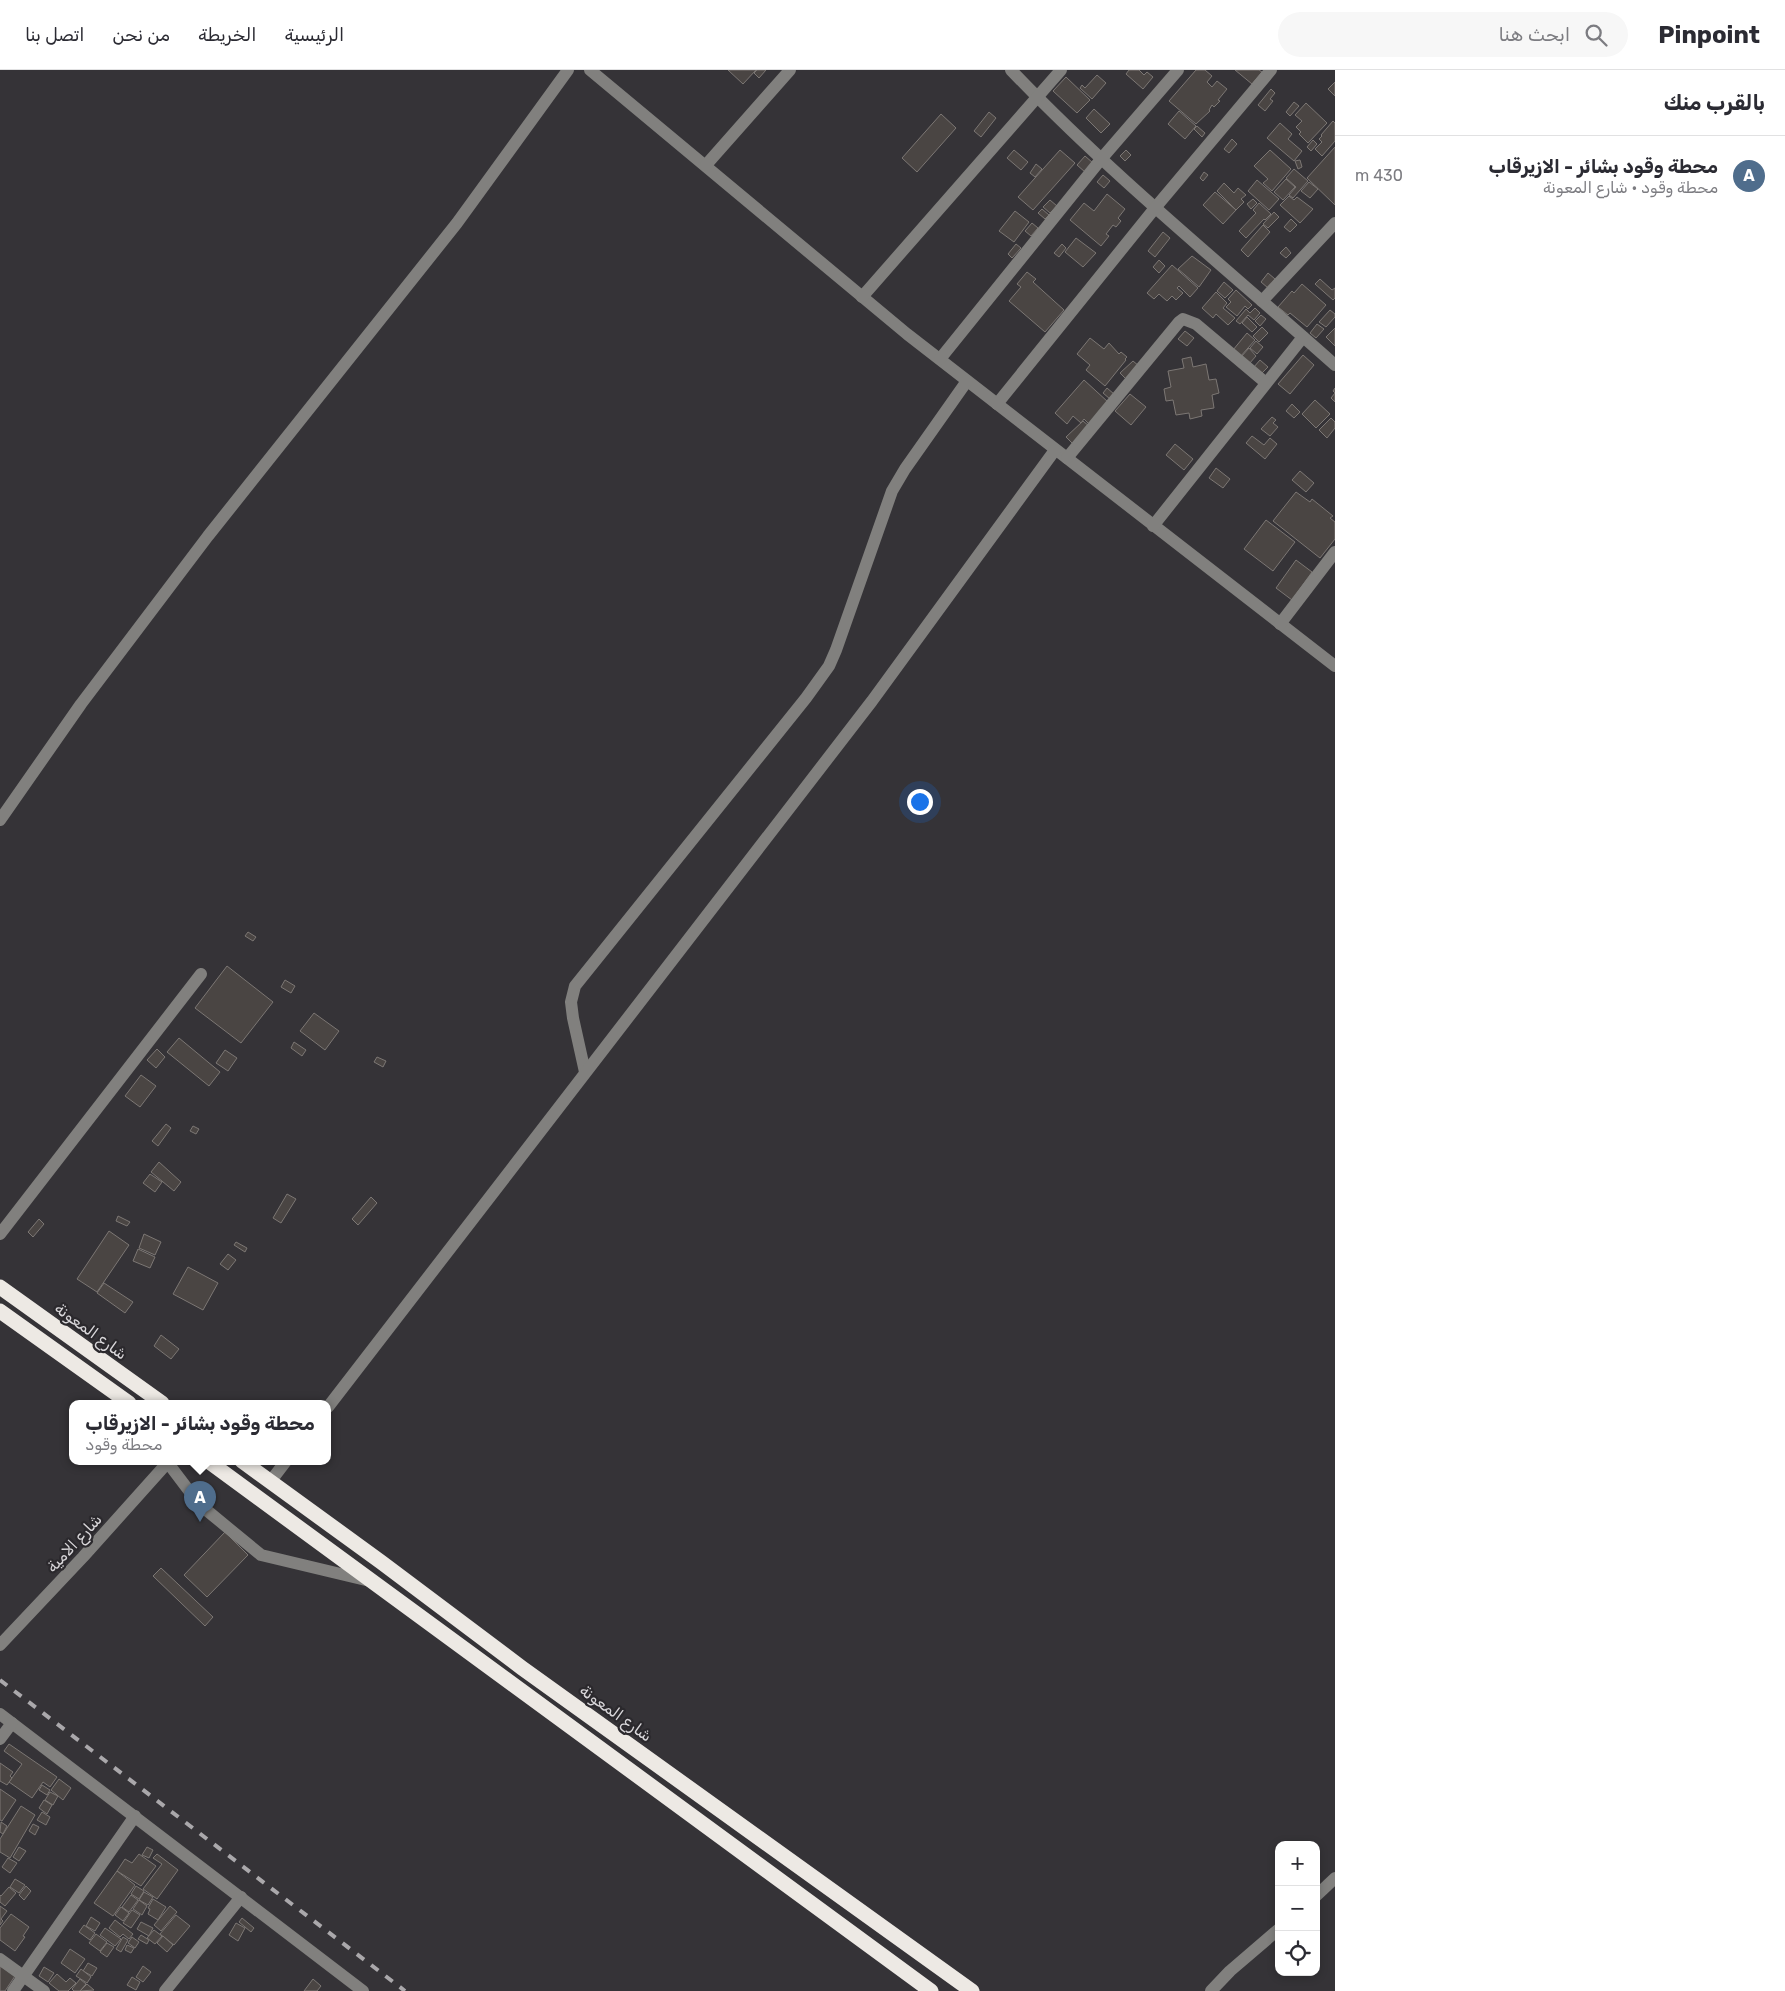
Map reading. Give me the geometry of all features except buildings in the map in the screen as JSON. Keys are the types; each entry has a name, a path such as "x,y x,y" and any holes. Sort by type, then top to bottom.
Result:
{"highway":[{"name":"شارع المعونة","path":"0,1287 158,1400"},
{"path":"0,1311 125,1400"},
{"path":"213,1465 931,1991"},
{"name":"شارع المعونة","path":"247,1465 522,1668 972,1991"}],"street":[{"path":"0,820 76,712 208,536 456,222 568,70"},
{"path":"590,70 606,74 706,165 862,297 1055,450 1335,666"},
{"path":"706,165 790,70"},
{"path":"1011,70 1037,97 1155,208 1335,365"},
{"path":"862,297 1060,70"},
{"path":"940,359 1102,158 1178,70"},
{"path":"997,404 1155,208 1271,70"},
{"path":"1262,301 1335,223"},
{"path":"1066,458 1183,319 1196,324 1266,383"},
{"path":"1153,526 1303,337"},
{"path":"585,1072 571,1002 575,986 806,698 829,666 892,491 905,469 967,381"},
{"path":"331,1403 872,701 1055,450"},
{"path":"1280,624 1335,552"},
{"path":"0,1234 201,974"},
{"name":"شارع الامية","path":"0,1645 166,1465"},
{"path":"171,1465 199,1504 261,1556 370,1581"},
{"path":"270,1482 283,1465"},
{"path":"0,1714 363,1991"},
{"path":"0,1739 12,1723"},
{"path":"13,1991 135,1816"},
{"path":"1320,1892 1335,1878"},
{"path":"165,1991 241,1897"},
{"path":"1211,1991 1230,1971 1277,1931"},
{"path":"0,1959 44,1991"}],"railway":[{"path":"0,1680 405,1991"}],"place":[{"name":"محطة وقود بشائر - الازيرقاب","path":"200,1522"}]}
